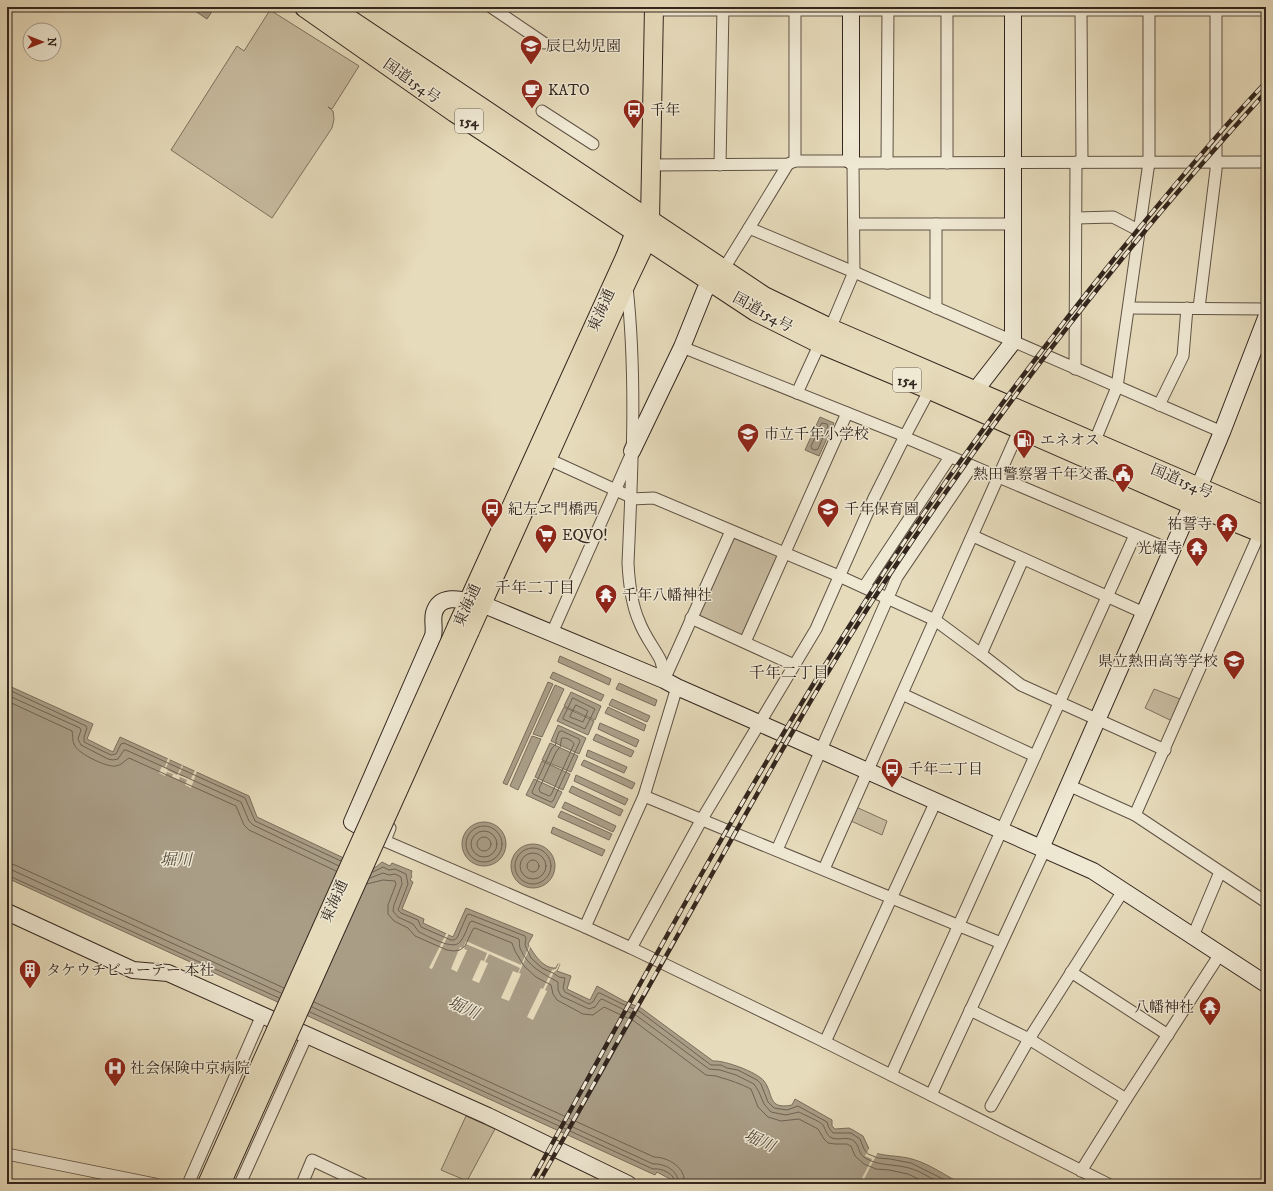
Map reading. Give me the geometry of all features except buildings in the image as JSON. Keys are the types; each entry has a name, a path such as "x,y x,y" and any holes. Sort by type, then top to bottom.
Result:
{"highway":[{"name":"国道154号","path":"305,7 455,112 643,226"},
{"name":"国道154号","path":"339,9 643,226 718,276 764,297 825,336 930,389 1020,428 1195,496"},
{"name":"国道154号","path":"825,336 975,391 1094,443 1195,496 1264,528"}],"main road":[{"name":"東海通","path":"480,604 643,226 650,8"},
{"name":"東海通","path":"221,1184 358,865 464,629 480,604 548,459 627,282 643,226 651,165 650,8"},
{"name":"東海通","path":"207,1184 358,865"},
{"path":"197,1184 329,895 358,865"},
{"path":"232,1184 364,888 358,865"}],"street":[{"path":"491,7 544,43"},
{"path":"650,8 1216,8 1266,10"},
{"path":"720,165 723,8"},
{"path":"552,633 632,451 682,347 705,290 718,276 791,163 795,8"},
{"path":"797,393 854,272 851,8"},
{"path":"887,163 888,8"},
{"path":"947,8 947,162"},
{"path":"975,391 1013,342 1013,8"},
{"path":"1075,369 1076,218 1079,162 1081,8"},
{"path":"1094,443 1117,387 1149,162 1149,8"},
{"path":"1199,308 1216,162 1216,8"},
{"path":"542,111 593,144"},
{"path":"651,165 852,162 1266,162"},
{"path":"1076,218 1113,217 1140,231"},
{"path":"854,224 1013,224"},
{"path":"936,224 936,308"},
{"path":"750,228 1222,432"},
{"path":"627,282 631,325 632,451 628,563 629,582 638,620 647,639 660,660 670,684"},
{"path":"1129,308 1266,309"},
{"path":"1159,405 1183,356 1187,308"},
{"path":"931,1095 1043,848 1068,785 1195,496 1222,432 1266,318"},
{"path":"682,347 847,413 1171,550"},
{"path":"631,948 702,819 816,629 874,498 930,389"},
{"path":"744,642 847,413"},
{"path":"824,869 1020,428"},
{"path":"864,587 950,457"},
{"path":"548,459 631,498 654,498 840,576 935,620 1021,684 1165,750"},
{"path":"777,850 887,598 898,577 972,466"},
{"path":"1135,815 1264,528"},
{"path":"585,927 644,796 670,684 691,618 731,531"},
{"path":"891,1075 1135,535"},
{"path":"973,536 1144,613"},
{"path":"981,654 1023,559"},
{"path":"1108,1184 825,1042 631,948 385,841 352,822 434,636 434,612 438,605 444,600 451,599 480,604 552,633 670,684 1043,848 1093,871 1266,984"},
{"path":"385,841 480,604"},
{"path":"691,618 794,665"},
{"path":"902,694 1035,756"},
{"path":"1068,785 1135,815 1266,902"},
{"path":"644,796 1001,943"},
{"path":"825,1042 936,801"},
{"path":"1193,936 1220,872"},
{"path":"991,1106 1029,1039 1123,891"},
{"path":"7,912 134,970 168,973 488,1116 628,1184"},
{"path":"1081,1171 1220,954"},
{"path":"1071,972 1168,1035"},
{"path":"970,1010 1029,1039 1126,1099"},
{"path":"188,1184 262,1015"},
{"path":"240,1184 307,1034"},
{"path":"7,1154 118,1180 155,1184"},
{"path":"302,1184 312,1160 363,1184"}],"shaded area":[{"path":"270,10 359,66 332,109 328,107 333,111 334,119 332,128 272,218 171,150 237,46 244,51"},
{"path":"735,538 776,555 778,560 745,634 740,635 699,617 698,613 731,539"},
{"path":"1154,689 1180,699 1172,721 1145,708"},
{"path":"856,807 887,821 882,835 851,821"},
{"path":"466,1116 495,1129 467,1181 441,1170"}],"water":[{"path":"194,7 215,7 207,19 192,9"},
{"path":"820,417 834,423 819,456 805,450"},
{"path":"560,656 611,679 609,685 558,662"},
{"path":"553,672 604,695 601,701 550,678"},
{"path":"548,682 553,684 507,785 503,783"},
{"path":"619,683 657,700 655,706 616,689"},
{"name":"堀川","path":"7,685 93,724 87,739 113,752 120,737 249,796 257,817 367,869 376,867 382,862 390,866 392,863 412,871 410,880 413,882 402,909 424,919 423,923 453,937 466,908 533,935 528,944 539,960 551,968 556,968 558,964 560,964 557,971 571,976 567,989 590,1000 597,986 624,1001 641,1008 713,1061 725,1062 755,1074 764,1081 772,1100 778,1105 792,1105 795,1099 832,1120 832,1126 835,1129 849,1128 863,1136 870,1151 919,1161 962,1184 672,1184 668,1182 670,1179 657,1172 655,1175 7,878"},
{"path":"555,685 564,689 542,737 533,734"},
{"path":"571,692 601,706 595,720 564,706"},
{"path":"612,699 650,716 647,722 609,705"},
{"path":"564,707 594,721 588,735 557,721"},
{"path":"608,707 646,725 644,731 605,713"},
{"path":"600,723 639,740 636,747 598,729"},
{"path":"558,725 586,738 579,754 551,741"},
{"path":"596,734 634,751 631,757 593,740"},
{"path":"532,736 541,739 518,790 510,786"},
{"path":"550,743 578,756 571,772 542,760"},
{"path":"588,750 627,767 624,773 586,756"},
{"path":"584,760 635,783 632,789 581,765"},
{"path":"542,761 570,774 563,790 535,777"},
{"path":"576,775 628,799 625,805 574,781"},
{"path":"534,779 562,792 554,808 526,795"},
{"path":"572,786 623,810 620,816 569,792"},
{"path":"565,802 616,826 613,832 562,808"},
{"path":"561,811 612,834 609,840 558,817"},
{"path":"484,822 496,826 502,832 506,844 502,856 496,862 484,866 472,862 466,856 462,844 466,832 472,826"},
{"path":"553,827 605,850 602,856 551,833"},
{"path":"533,844 545,848 551,854 555,866 551,878 545,884 533,888 521,884 515,878 511,866 515,854 521,848"}],"pier":[{"path":"168,758 170,759 166,768 168,769 167,770 177,775 182,765 183,766 179,775 191,779 195,770 197,771 191,788 185,785 187,780 180,777 179,780 172,777 173,774 167,772 165,776 159,773 162,766 165,767"},
{"path":"447,932 449,933 432,969 429,968"},
{"path":"466,941 521,965 531,945 519,973 521,974 509,1001 501,998 513,971 518,973 520,968 489,954 485,962 488,963 479,983 472,980 481,960 484,961 487,953 466,944 464,949 467,950 457,972 451,969 460,947 463,948"},
{"path":"559,963 560,964 557,970 554,972 545,990 547,991 533,1020 527,1017 541,988 543,989 552,970 556,969"},
{"path":"870,1147 878,1152 864,1179 862,1178 872,1159 865,1156"}],"railway":[{"path":"530,1184 683,906 762,769 845,633 909,535 1010,392 1082,300 1190,166 1266,82"},
{"path":"538,1184 779,755 868,607 978,446 1070,324 1166,206 1266,92"}],"place":[{"name":"辰巳幼児園","path":"531,66"},
{"name":"KATO","path":"532,110"},
{"name":"千年","path":"634,130"},
{"name":"市立千年小学校","path":"748,454"},
{"name":"エネオス","path":"1024,460"},
{"name":"熱田警察署千年交番","path":"1123,494"},
{"name":"紀左ヱ門橋西","path":"492,528"},
{"name":"千年保育園","path":"828,528"},
{"name":"祐誓寺","path":"1227,544"},
{"name":"EQVO!","path":"546,554"},
{"name":"光燿寺","path":"1197,568"},
{"name":"千年八幡神社","path":"606,614"},
{"name":"県立熱田高等学校","path":"1234,680"},
{"name":"千年二丁目","path":"892,788"},
{"name":"タケウチビューテー 本社","path":"30,990"},
{"name":"八幡神社","path":"1210,1026"},
{"name":"社会保険中京病院","path":"115,1088"}],"district":[{"name":"千年二丁目","path":"535,587"},
{"name":"千年二丁目","path":"789,672"}]}
